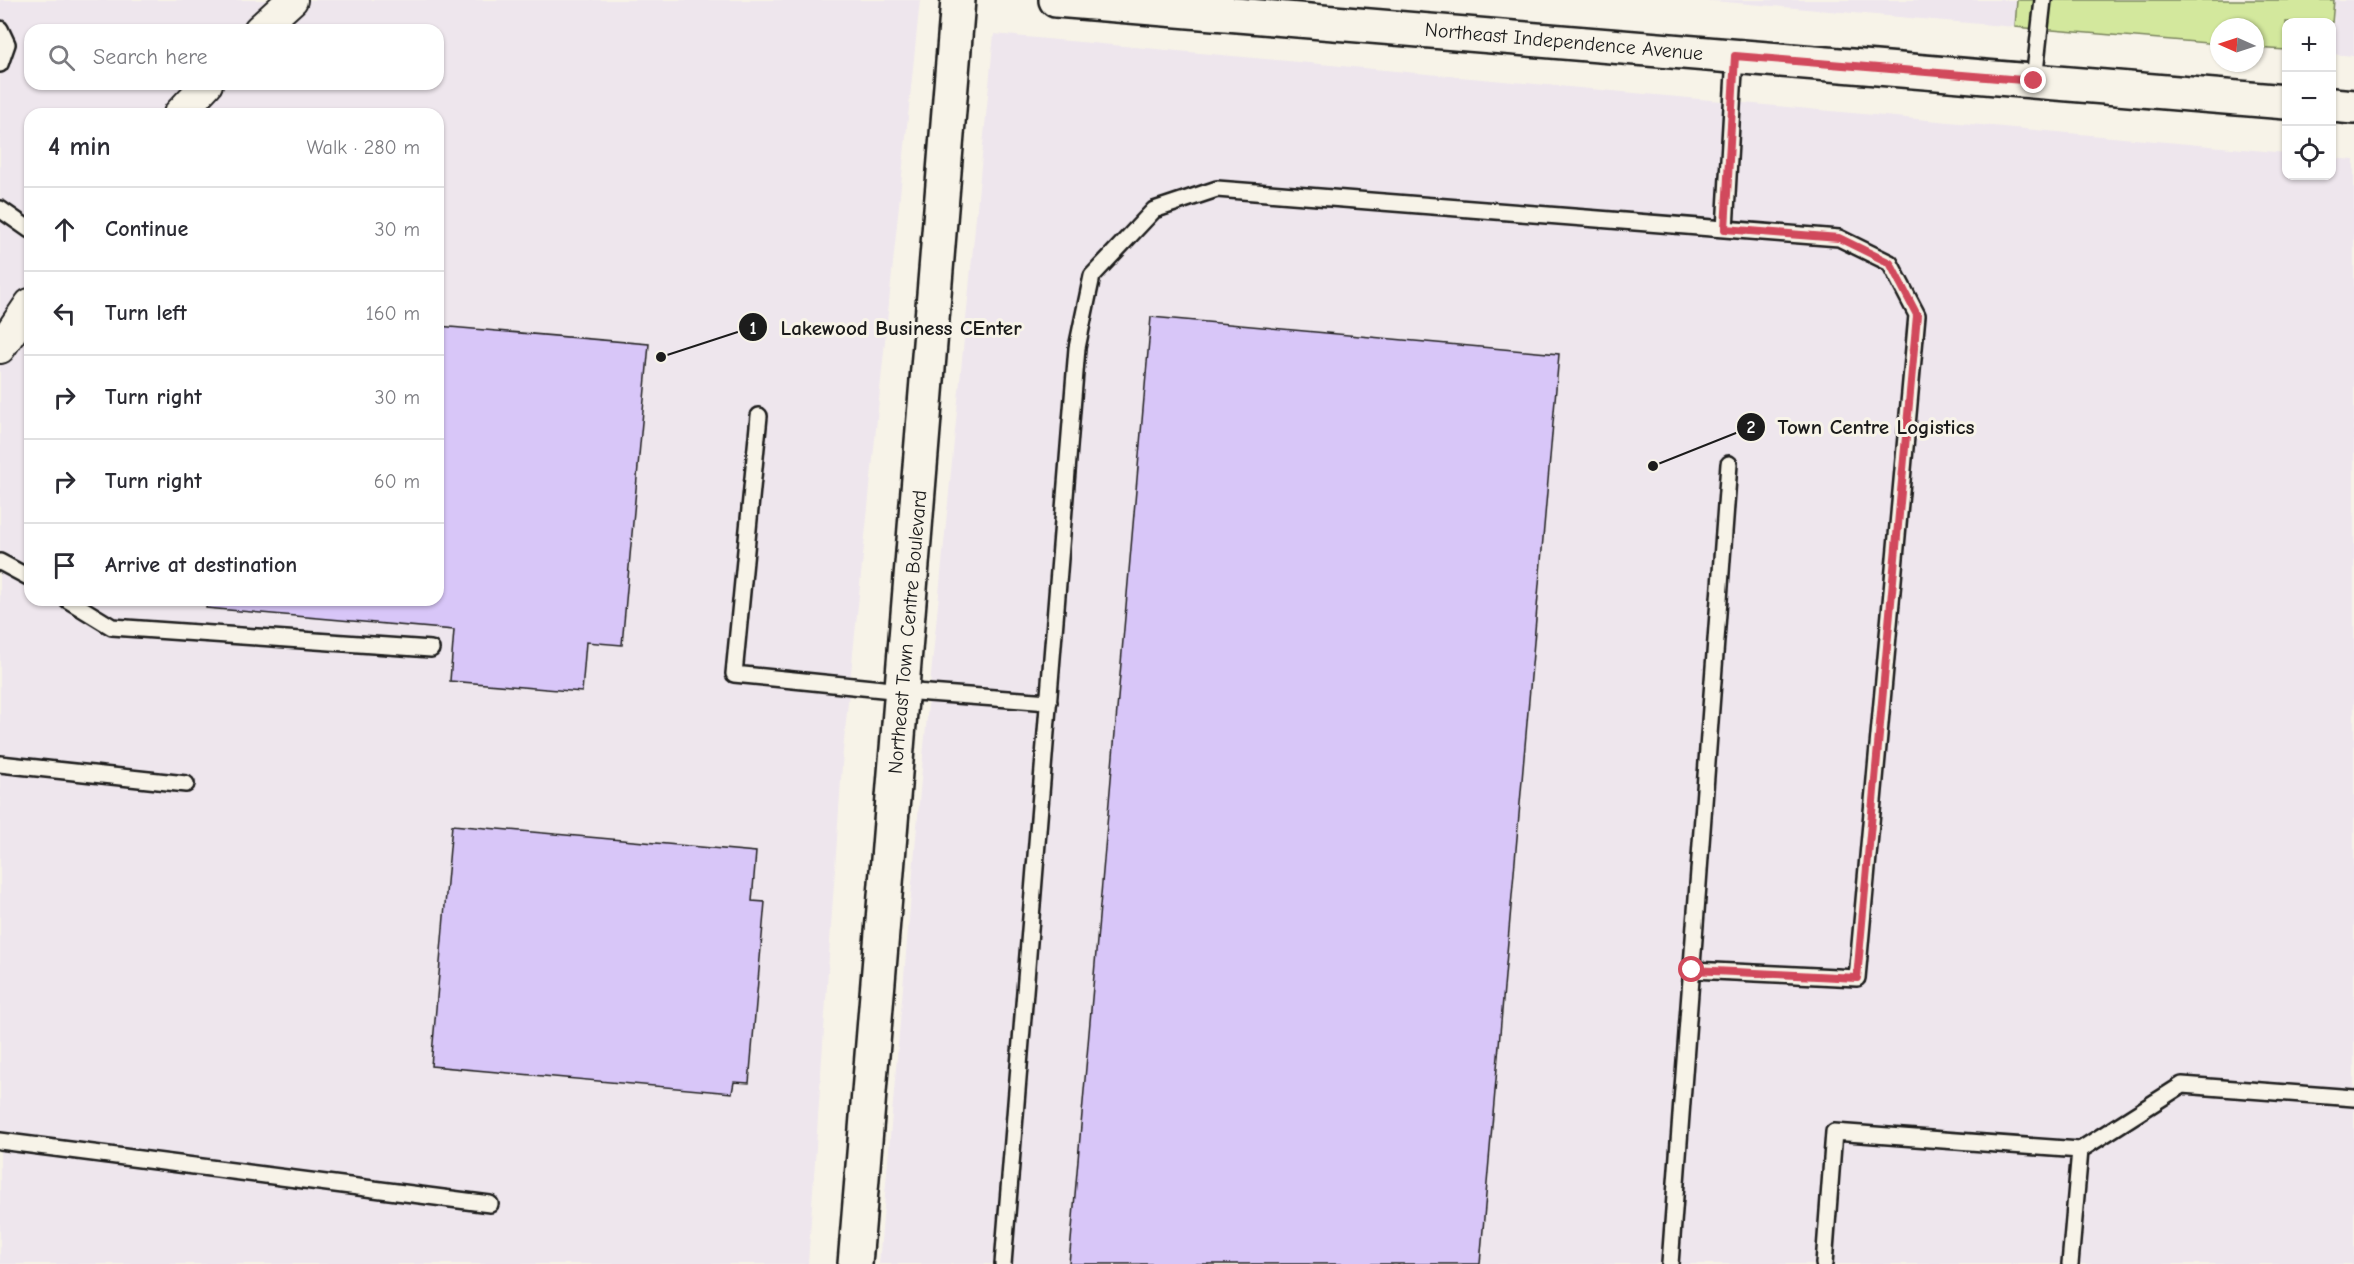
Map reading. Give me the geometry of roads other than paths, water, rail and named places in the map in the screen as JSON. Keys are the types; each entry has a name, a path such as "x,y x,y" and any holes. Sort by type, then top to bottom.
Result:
{"street":[{"path":"266,24 292,0"},
{"name":"Northeast Town Centre Boulevard","path":"855,1264 958,0"},
{"name":"Northeast Independence Avenue","path":"1056,0 2282,102"},
{"path":"185,108 201,90"},
{"path":"2336,105 2354,107"},
{"path":"0,348 24,313"}],"lane":[{"path":"2034,81 2043,0"},
{"path":"0,29 7,44 0,64"},
{"path":"1725,229 1735,56"},
{"path":"1004,1264 1077,348 1092,276 1154,210 1217,189 1839,238 1890,263 1917,315 1857,978 1692,970"},
{"path":"0,209 24,226"},
{"path":"759,416 734,674 902,692 1049,702"},
{"path":"1670,1264 1729,464"},
{"path":"0,562 24,575"},
{"path":"78,606 112,627 431,649"},
{"path":"0,764 186,784"},
{"path":"1824,1264 1834,1132 2080,1150 2182,1085 2354,1098"},
{"path":"0,1142 490,1204"},
{"path":"2070,1264 2080,1150"}],"place":[{"name":"Lakewood Business CEnter","path":"661,357"},
{"name":"Town Centre Logistics","path":"1653,466"}]}
